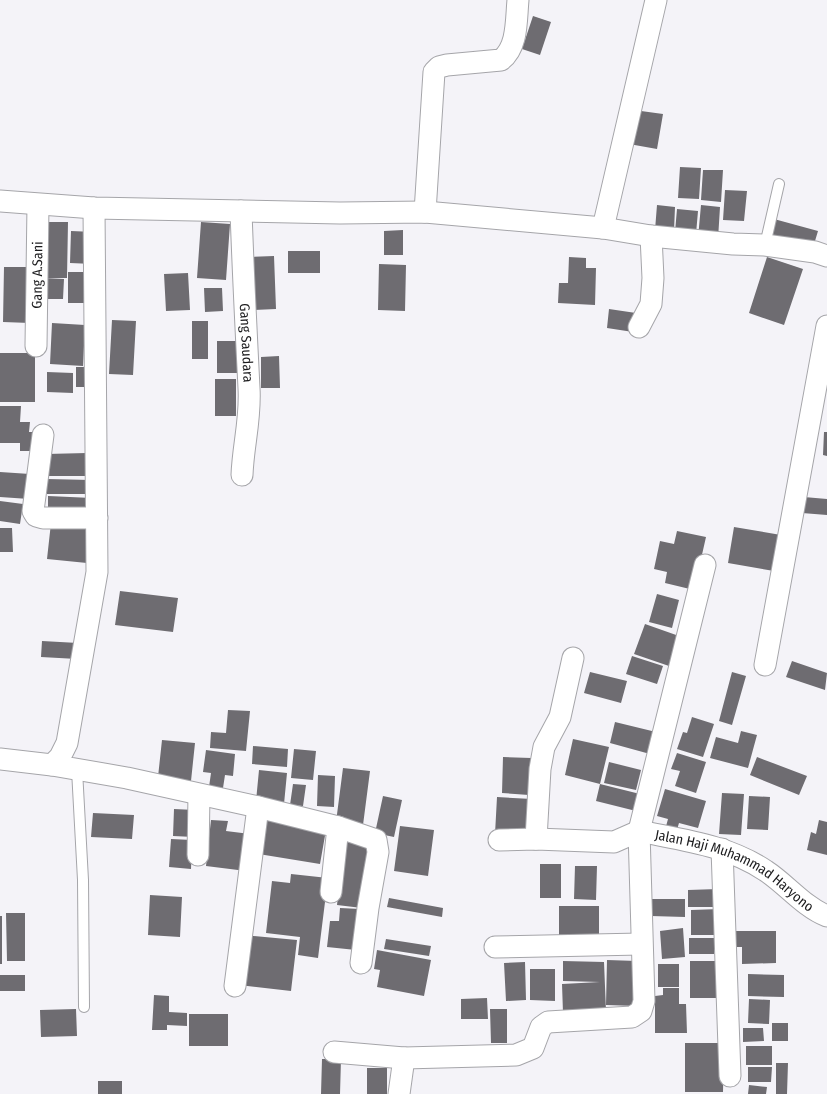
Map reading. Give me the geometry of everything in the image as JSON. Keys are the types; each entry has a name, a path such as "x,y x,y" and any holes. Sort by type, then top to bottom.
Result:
{"street":[{"path":"425,212 434,72 439,67 447,65 501,60 507,55 513,46 518,0"},
{"path":"603,228 656,0"},
{"path":"0,201 94,208 425,212 603,228 651,236 733,244 765,245 815,252 827,256"},
{"name":"Gang A.Sani","path":"36,346 38,205"},
{"path":"52,765 67,743 97,572 94,208"},
{"name":"Gang Saudara","path":"241,211 249,387 248,433 243,447 242,475"},
{"path":"639,327 651,304 653,278 651,236"},
{"path":"765,665 827,326"},
{"path":"43,435 33,512 36,516 43,518 97,518"},
{"path":"334,1052 404,1058 516,1055 533,1048 541,1027 548,1022 632,1017 641,1011 644,1001 639,831 705,565"},
{"path":"536,839 540,769 544,747 560,717 573,658"},
{"path":"0,759 52,765 127,778 338,826 373,839 378,844 361,963"},
{"path":"198,855 199,795"},
{"path":"235,986 258,807"},
{"path":"331,892 338,826"},
{"path":"499,840 536,839 614,842 639,831"},
{"name":"Jalan Haji Muhammad Haryono","path":"639,831 722,848 765,870 810,906 827,916"},
{"path":"722,848 730,1076"},
{"path":"495,947 642,944"},
{"path":"399,1094 404,1058"}],"lane":[{"path":"765,245 779,184"},
{"path":"77,770 83,880 84,1007"}],"building":[{"path":"533,16 551,22 540,55 522,49"},
{"path":"641,111 663,114 657,149 629,144"},
{"path":"680,167 701,168 699,199 678,198"},
{"path":"703,170 723,170 721,202 701,200"},
{"path":"725,190 747,191 744,221 723,220"},
{"path":"657,205 675,207 674,231 655,230"},
{"path":"701,205 720,207 718,239 698,238"},
{"path":"677,209 698,211 696,234 675,232"},
{"path":"774,219 818,231 812,251 768,239"},
{"path":"43,222 68,222 67,278 44,278 64,279 63,299 41,299"},
{"path":"201,222 230,224 226,280 197,278"},
{"path":"403,230 403,255 384,255 384,231"},
{"path":"71,231 94,232 93,264 70,263"},
{"path":"288,251 320,251 320,273 288,273"},
{"path":"274,256 276,309 252,310 249,257"},
{"path":"569,257 586,258 586,268 596,268 595,305 558,303 559,283 568,283"},
{"path":"767,257 803,269 784,325 749,313"},
{"path":"379,264 406,265 405,311 378,310"},
{"path":"4,267 30,267 30,323 3,322"},
{"path":"68,272 90,272 90,303 68,303"},
{"path":"188,273 190,310 166,311 164,274"},
{"path":"204,288 222,288 223,311 205,312"},
{"path":"609,309 636,313 633,332 607,328"},
{"path":"112,320 136,321 133,375 109,374"},
{"path":"192,321 208,321 208,359 192,359"},
{"path":"52,323 85,325 83,366 50,364"},
{"path":"217,341 240,341 240,373 217,373"},
{"path":"0,353 35,353 35,402 0,402"},
{"path":"279,356 280,388 261,388 261,357"},
{"path":"76,367 90,367 90,387 76,387"},
{"path":"47,372 73,373 73,393 47,392"},
{"path":"215,379 236,379 236,416 215,416"},
{"path":"0,406 21,406 20,422 30,422 29,432 39,432 38,451 20,451 20,443 0,443"},
{"path":"824,432 827,432 827,456 823,455"},
{"path":"87,453 88,476 46,476 46,454"},
{"path":"0,472 30,474 29,499 0,497"},
{"path":"47,479 91,480 91,494 47,494"},
{"path":"48,496 92,498 91,516 48,515"},
{"path":"804,497 827,499 827,515 802,513"},
{"path":"0,501 23,504 20,524 0,521"},
{"path":"51,523 91,527 87,563 47,559"},
{"path":"734,527 781,535 774,571 728,563"},
{"path":"0,528 12,528 13,552 0,552"},
{"path":"677,531 706,537 694,590 665,583 667,572 654,569 660,541 674,544"},
{"path":"120,591 178,598 173,632 115,625"},
{"path":"657,594 679,600 672,628 649,622"},
{"path":"645,624 679,636 669,666 634,654"},
{"path":"42,641 78,643 77,659 41,657"},
{"path":"632,656 663,666 657,684 626,674"},
{"path":"792,661 827,673 825,690 786,677"},
{"path":"590,672 627,681 621,703 584,693"},
{"path":"732,672 746,676 732,725 719,721"},
{"path":"228,710 250,711 246,751 210,748 211,732 226,733"},
{"path":"692,717 714,724 703,757 677,749 683,732 687,733"},
{"path":"615,722 656,732 650,754 610,743"},
{"path":"741,731 757,735 748,768 710,758 716,737 738,743"},
{"path":"573,739 609,747 600,784 565,775"},
{"path":"162,740 195,743 191,781 158,777"},
{"path":"253,746 288,749 287,767 252,764"},
{"path":"294,749 316,751 313,780 291,778"},
{"path":"206,750 235,754 233,776 225,775 223,788 209,787 211,773 203,772"},
{"path":"677,753 706,762 696,793 675,786 680,771 671,769"},
{"path":"503,757 531,758 529,795 502,793"},
{"path":"757,757 807,776 799,795 750,775"},
{"path":"609,762 641,770 636,790 604,783"},
{"path":"343,768 370,771 363,825 336,822"},
{"path":"259,770 287,773 284,804 256,801"},
{"path":"318,775 335,776 334,807 317,806"},
{"path":"293,784 306,785 303,806 290,805"},
{"path":"600,784 640,794 636,811 596,801"},
{"path":"665,789 706,801 698,828 679,823 676,833 665,830 668,819 657,816"},
{"path":"722,793 744,794 741,835 719,834"},
{"path":"383,796 402,800 394,837 375,833"},
{"path":"749,796 770,797 768,830 747,829"},
{"path":"497,797 532,799 530,836 495,834"},
{"path":"174,809 195,810 194,837 173,836"},
{"path":"93,813 134,815 132,839 91,837"},
{"path":"259,819 326,830 320,864 253,853"},
{"path":"211,820 228,821 226,831 250,834 246,871 206,866"},
{"path":"819,820 827,822 827,855 807,850 811,832 816,834"},
{"path":"400,826 434,830 428,876 394,871"},
{"path":"171,839 192,840 191,869 169,867"},
{"path":"344,842 368,844 362,908 337,905"},
{"path":"540,864 561,864 561,898 540,898"},
{"path":"575,866 597,866 596,900 574,899"},
{"path":"291,874 328,878 318,958 298,955 300,937 266,933 272,881 290,883"},
{"path":"718,889 719,907 688,907 688,890"},
{"path":"150,895 182,897 180,937 148,935"},
{"path":"389,898 443,908 442,917 387,907"},
{"path":"651,899 685,899 685,917 651,916"},
{"path":"559,906 599,906 599,942 559,942"},
{"path":"340,908 360,909 356,950 327,947 330,921 339,921"},
{"path":"720,909 720,935 691,935 691,910"},
{"path":"6,913 25,913 25,961 7,961"},
{"path":"0,916 2,916 2,964 0,964"},
{"path":"683,928 685,957 662,959 660,931"},
{"path":"736,931 776,931 776,963 742,964 742,947 736,947"},
{"path":"244,935 297,940 291,991 239,985"},
{"path":"689,938 714,938 714,954 689,954"},
{"path":"386,939 431,946 429,956 384,949"},
{"path":"377,950 431,960 424,996 377,987 380,970 374,969"},
{"path":"607,960 637,961 636,1006 606,1005"},
{"path":"563,961 604,962 606,1011 563,1013 562,984 600,982 563,981"},
{"path":"690,961 717,961 717,998 690,998"},
{"path":"525,962 526,1000 506,1001 504,963"},
{"path":"658,964 679,964 679,987 658,987"},
{"path":"530,969 555,969 555,1001 530,1000"},
{"path":"748,974 784,975 784,997 748,996"},
{"path":"0,975 25,975 25,991 0,991"},
{"path":"663,988 679,988 679,1004 686,1004 687,1033 655,1033 655,996 663,995"},
{"path":"154,995 169,996 169,1012 187,1013 187,1026 167,1025 167,1030 152,1030"},
{"path":"487,998 488,1019 461,1019 461,999"},
{"path":"749,999 770,1000 769,1024 748,1023"},
{"path":"76,1009 77,1036 41,1037 40,1010"},
{"path":"490,1009 507,1009 507,1043 491,1043"},
{"path":"189,1014 228,1014 228,1046 189,1046"},
{"path":"772,1023 788,1023 788,1041 772,1041"},
{"path":"743,1028 763,1028 764,1041 743,1042"},
{"path":"685,1043 724,1043 723,1092 685,1092"},
{"path":"746,1046 772,1046 772,1065 746,1065"},
{"path":"322,1059 341,1059 340,1094 321,1094"},
{"path":"776,1063 788,1063 787,1094 776,1094"},
{"path":"748,1067 772,1067 771,1082 748,1082"},
{"path":"367,1068 387,1068 387,1094 367,1094"},
{"path":"98,1081 122,1081 122,1094 98,1094"},
{"path":"749,1085 767,1087 766,1094 748,1094"}]}
